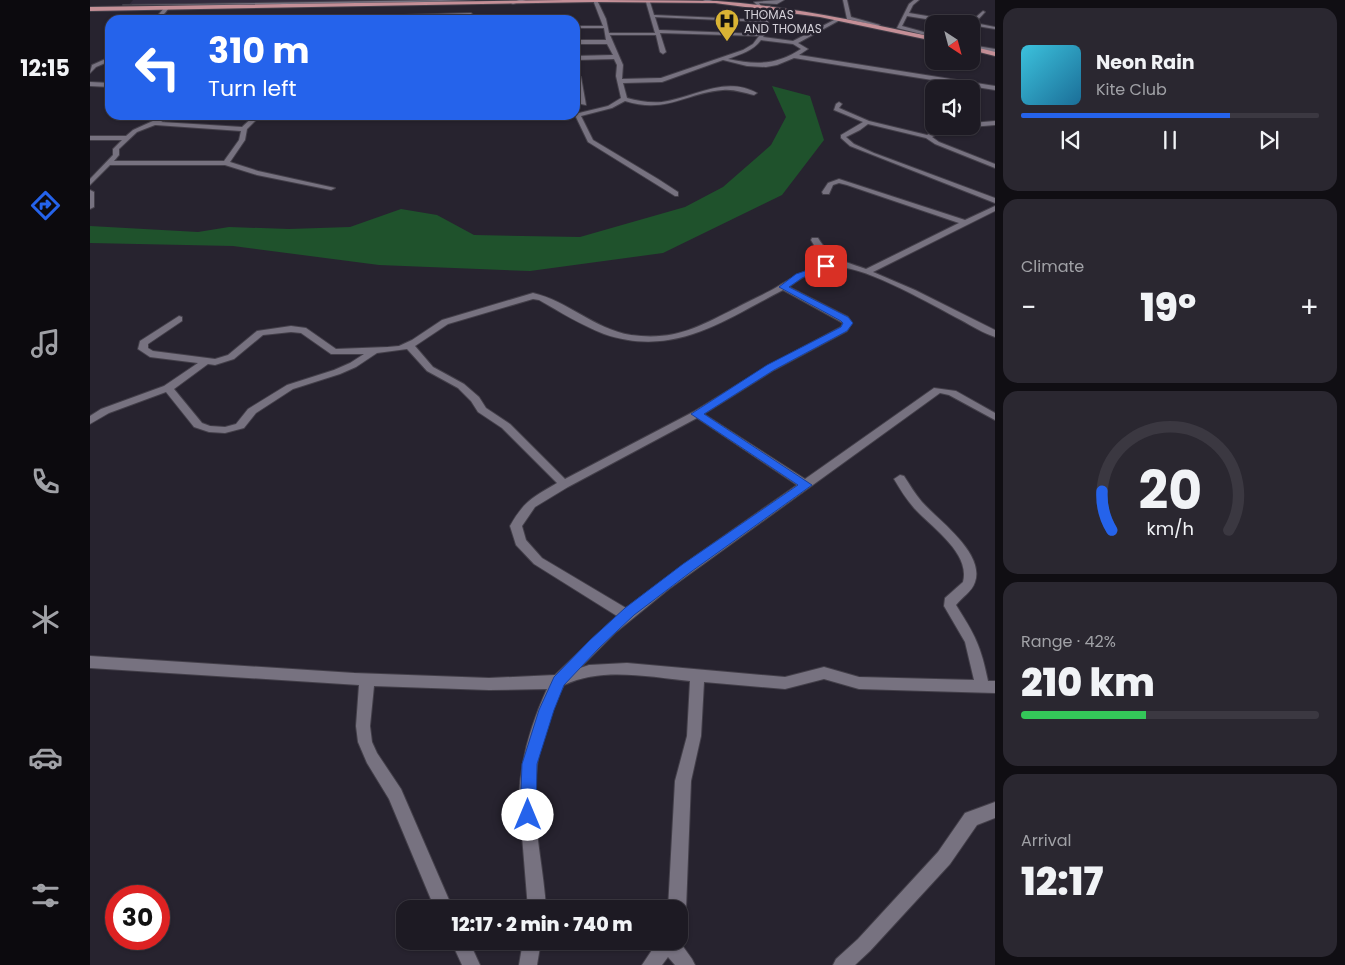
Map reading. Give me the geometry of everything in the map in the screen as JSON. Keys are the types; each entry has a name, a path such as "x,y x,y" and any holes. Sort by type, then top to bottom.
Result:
{"main road":[{"path":"90,9 472,1 513,3 545,1 702,2 768,7 925,36"},
{"path":"980,49 995,52"}],"street":[{"path":"123,7 129,0"},
{"path":"513,3 524,0"},
{"path":"702,2 711,0"},
{"path":"759,6 755,3 777,3 782,0"},
{"path":"845,0 849,18 878,25"},
{"path":"917,0 911,4 900,29 925,35"},
{"path":"471,15 472,1"},
{"path":"595,1 606,27 609,42 620,65 620,81 624,99"},
{"path":"123,7 222,2 283,4 411,2"},
{"path":"648,2 663,52"},
{"path":"308,15 311,5"},
{"path":"259,15 266,6"},
{"path":"198,15 203,7"},
{"path":"620,81 662,80 745,51 755,45 766,28 765,13 768,7"},
{"path":"161,15 168,8"},
{"path":"980,15 983,12"},
{"path":"906,14 925,17"},
{"path":"653,16 765,21"},
{"path":"794,43 838,19"},
{"path":"980,26 995,28"},
{"path":"580,27 606,27"},
{"path":"607,34 658,32 760,37 794,43 805,49 775,65 757,67 724,59"},
{"path":"580,42 609,42"},
{"path":"793,56 995,88"},
{"path":"580,58 616,57"},
{"path":"90,62 105,60"},
{"path":"90,71 94,66 105,62"},
{"path":"580,82 584,104"},
{"path":"91,85 105,85"},
{"path":"624,99 638,104 675,102 724,88 754,93"},
{"path":"580,112 617,104 624,99"},
{"path":"580,104 617,104"},
{"path":"839,104 836,109 867,122 928,136 938,143 995,166"},
{"path":"580,119 590,141 656,180 675,194"},
{"path":"90,183 116,154 116,149 126,138 135,131 160,120"},
{"path":"226,162 242,140 244,129 253,120"},
{"path":"867,122 858,130 843,137 852,145 872,154 995,201"},
{"path":"154,123 244,129"},
{"path":"980,124 995,123"},
{"path":"90,138 126,138"},
{"path":"107,162 194,164 226,162 257,172 331,188"},
{"path":"826,192 830,184 839,181 850,183 966,223"},
{"path":"90,192 90,207"},
{"path":"866,272 995,208"},
{"path":"814,240 821,250 840,265"},
{"path":"179,319 143,343 142,349 150,354 215,362 231,357 260,334 291,329 303,330 334,352 373,352 401,348 445,322 533,296 542,298 613,333 653,339 683,337 783,287 799,276 826,266 840,265 866,272 897,285 995,334"},
{"path":"626,615 538,561 520,542 516,526 522,515 532,504 564,484 697,414 770,368 844,329 848,323 845,319 783,287"},
{"path":"409,345 430,369 461,386 475,399 482,410 506,426 564,484"},
{"path":"168,388 198,425 210,429 225,430 240,426 252,412 290,387 337,372 373,352"},
{"path":"90,421 105,411 168,388 205,362"},
{"path":"537,900 537,884 530,848 528,815 530,764 546,710 559,681 594,644 626,615 687,568 938,390 952,393 995,417"},
{"path":"697,414 806,485"},
{"path":"90,662 367,680 489,684 538,684 559,681 589,670 627,669 697,677 785,683 824,673 859,683 988,687 971,640 950,606 950,602 967,586 970,578 968,563 955,543 918,505 900,479"},
{"path":"677,900 683,780 694,736 697,677"},
{"path":"367,680 363,726 365,742 372,758 398,800 440,900"},
{"path":"842,965 864,945 944,858 971,819 995,810"},
{"path":"464,950 471,965"},
{"path":"528,965 530,950"},
{"path":"651,965 663,950"},
{"path":"675,950 686,965"}],"shaded area":[{"path":"133,0 407,0 406,3 128,6"}],"green space":[{"path":"772,86 810,96 824,140 782,195 663,253 530,271 379,265 233,246 90,243 90,226 198,232 229,227 289,229 350,227 401,209 437,215 474,235 580,237 685,207 723,187 771,145 786,117"}],"place":[{"name":"THOMAS AND THOMAS","path":"727,42"}],"route":[{"path":"528,815 530,764 546,710 559,681 594,644 629,612 687,568 806,485 697,414 770,368 844,329 848,323 845,319 783,287 799,276 826,266"}]}
